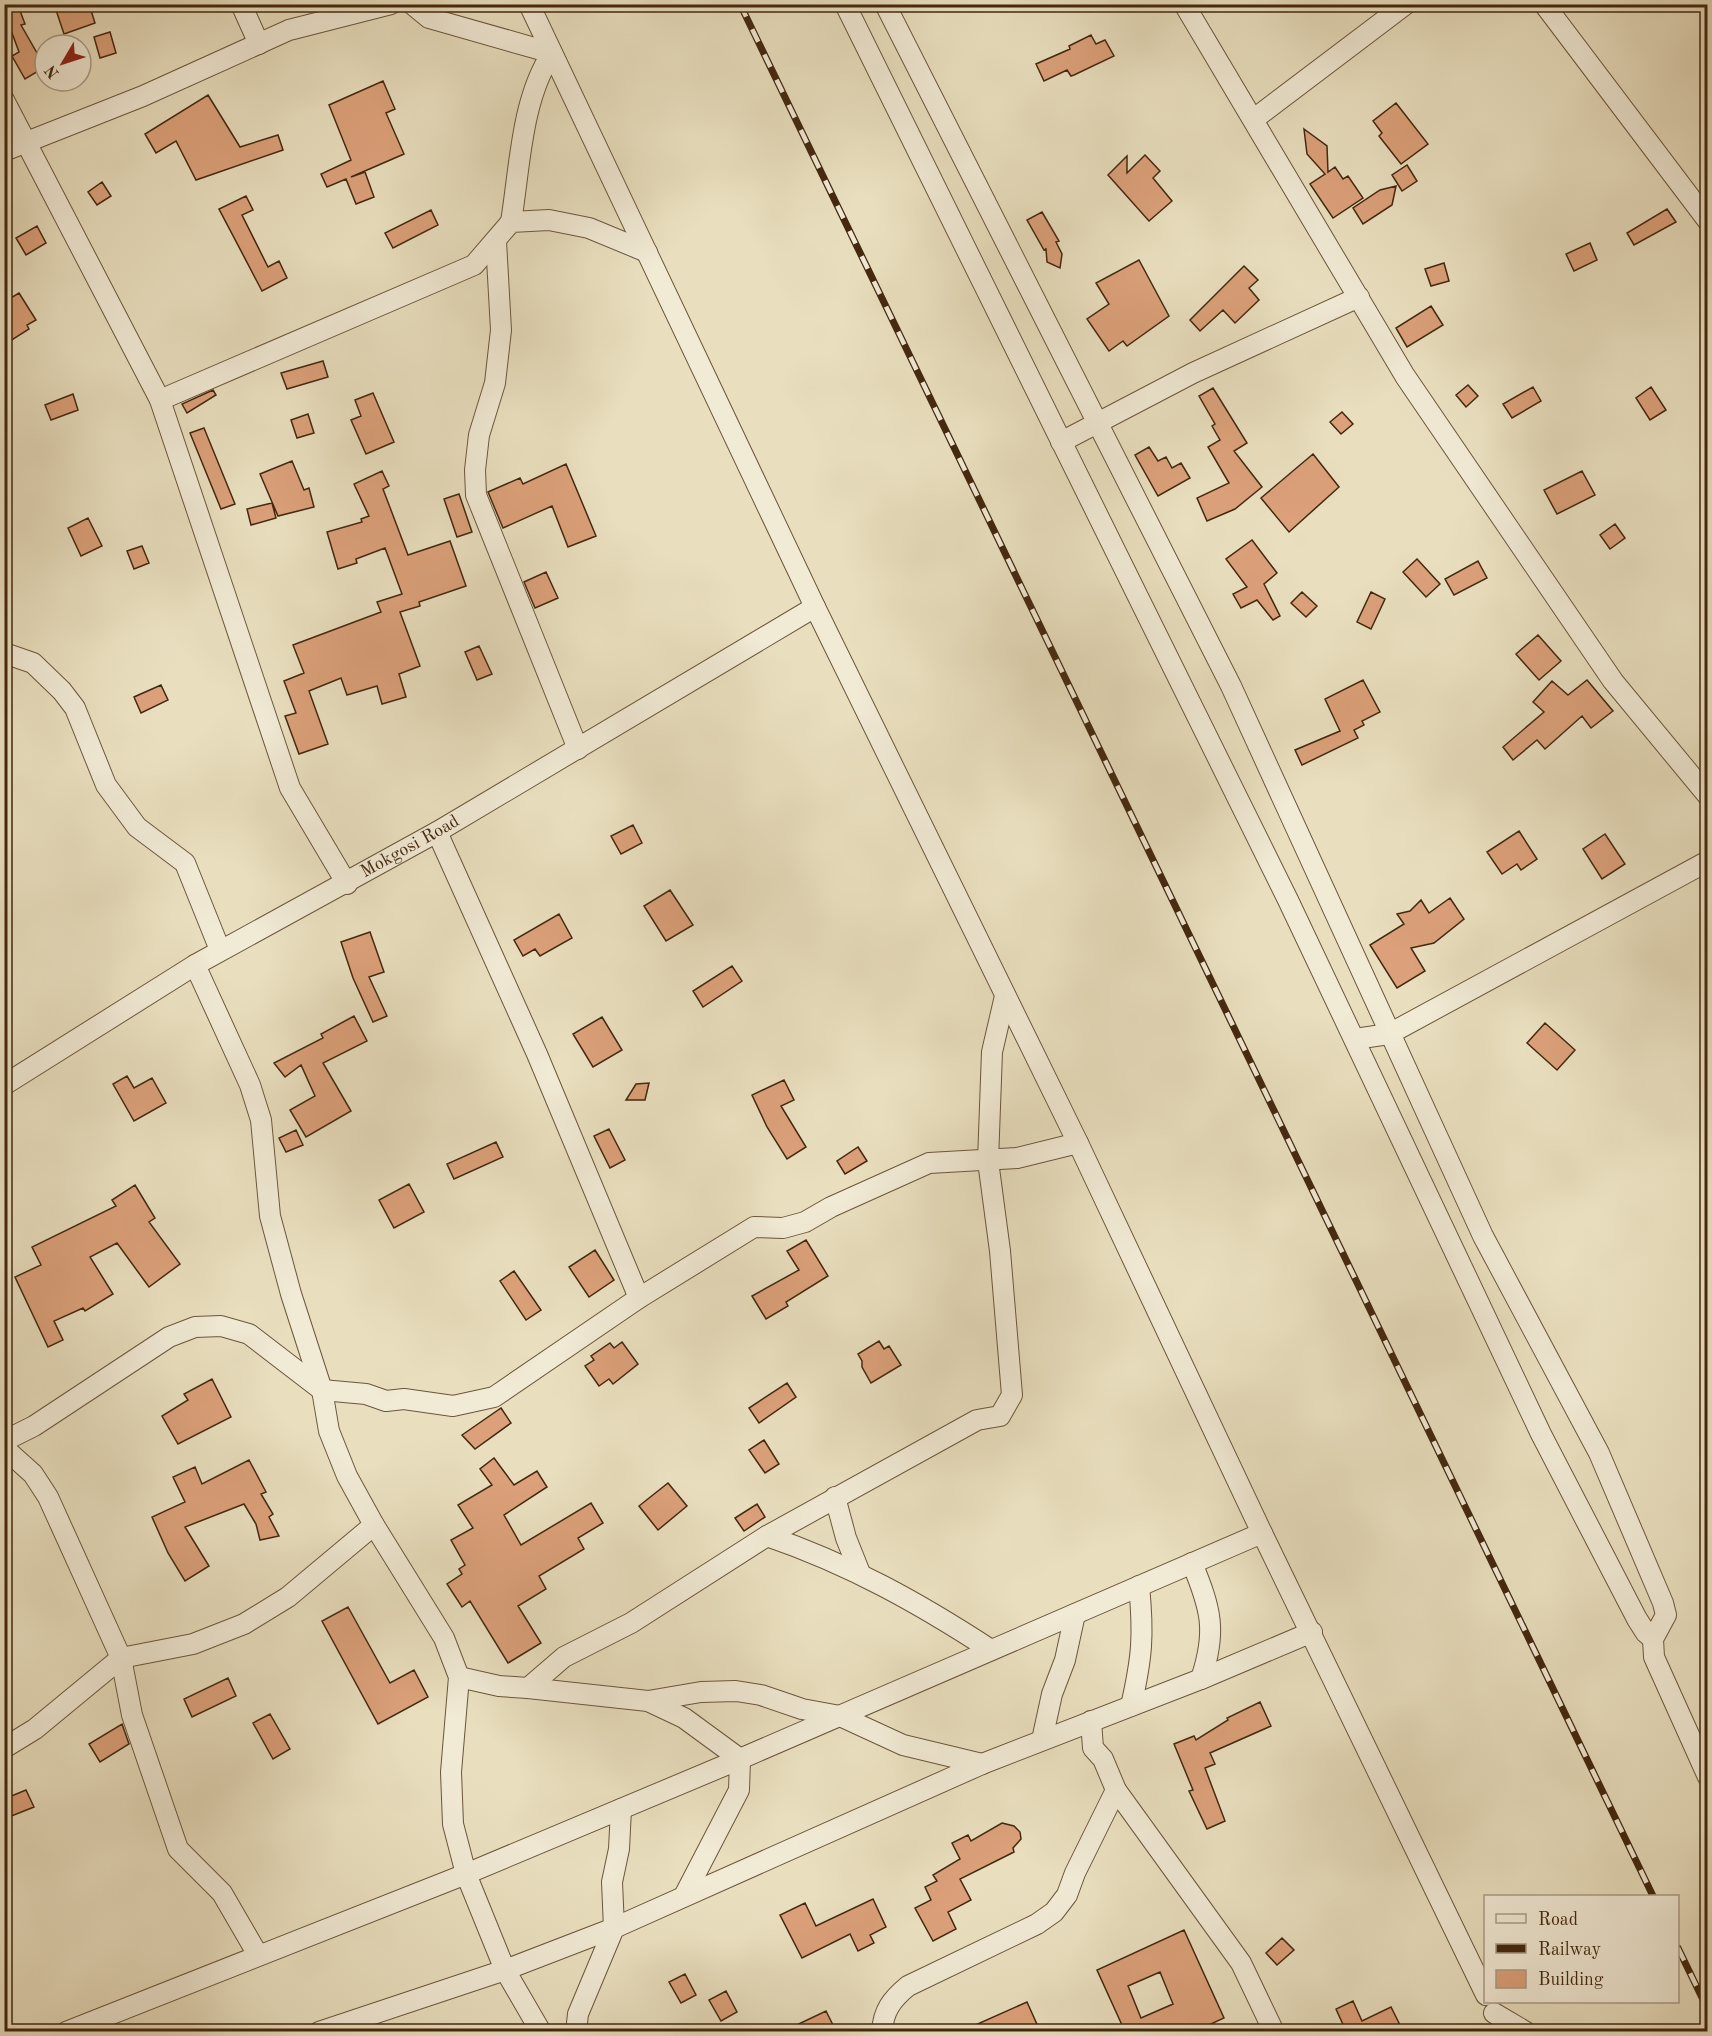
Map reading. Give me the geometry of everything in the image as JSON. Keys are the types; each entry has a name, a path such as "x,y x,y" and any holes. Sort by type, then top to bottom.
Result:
{"street":[{"path":"241,4 258,44"},
{"path":"4,151 143,96 289,30 391,4"},
{"path":"412,4 429,18 552,53"},
{"path":"529,4 815,607 1078,1143 1262,1533 1312,1632 1484,1993"},
{"path":"845,4 1355,1039 1541,1434 1637,1619 1653,1639"},
{"path":"885,4 1231,686 1483,1236 1599,1453 1650,1569 1666,1615 1653,1639 1654,1657 1666,1689 1707,1778"},
{"path":"1184,4 1405,376 1613,681 1707,796"},
{"path":"1254,119 1406,4"},
{"path":"1544,4 1707,221"},
{"path":"160,400 474,265 512,222 530,99 538,74 552,53"},
{"path":"4,100 160,400 290,788 347,884"},
{"path":"512,222 549,220 589,228 647,252"},
{"path":"496,241 501,330 495,383 479,435 475,470 476,495 578,749"},
{"path":"1061,442 1193,373 1359,297"},
{"name":"Mokgosi Road","path":"4,1085 195,964 347,884 815,607"},
{"path":"4,653 33,663 62,691 75,708 106,785 137,827 185,863 220,950"},
{"path":"437,832 537,1054 639,1298"},
{"path":"1355,1039 1389,1034 1707,861"},
{"path":"195,964 250,1085 261,1120 270,1216 322,1390 329,1431 347,1476 374,1525 444,1638 459,1677 451,1772 453,1824 466,1874 505,1970 541,2031"},
{"path":"528,1688 564,1657 631,1623 767,1536 978,1420 1000,1416 1012,1395 1001,1261 988,1161 992,1052 1005,996"},
{"path":"4,1441 34,1426 170,1337 195,1327 221,1326 249,1334 322,1390 366,1394 386,1401 404,1399 453,1406 494,1397 639,1298 753,1227 783,1228 805,1222 831,1207 928,1163 1017,1158 1078,1143"},
{"path":"4,1448 33,1474 48,1497 121,1658 132,1715 178,1849 222,1893 258,1955"},
{"path":"835,1497 846,1538 860,1573"},
{"path":"4,1748 35,1729 121,1658 193,1644 244,1624 288,1597 374,1525"},
{"path":"66,2031 466,1874 740,1759 1262,1533"},
{"path":"767,1536 831,1558 944,1619 992,1650"},
{"path":"1192,1563 1206,1598 1211,1628 1210,1652 1200,1679"},
{"path":"1131,1706 1142,1659 1144,1630 1139,1586"},
{"path":"1042,1740 1052,1694 1065,1660 1075,1614"},
{"path":"319,2031 505,1970 614,1928 982,1764 1200,1679 1312,1632"},
{"path":"459,1677 499,1686 648,1701 701,1692 736,1691 840,1716 903,1745 982,1764"},
{"path":"648,1701 684,1718 740,1759"},
{"path":"1091,1721 1093,1748 1102,1759 1116,1790 1241,1963 1274,2031"},
{"path":"684,1896 739,1790 740,1759"},
{"path":"882,2031 883,2014 894,1998 908,1986 1037,1924 1054,1912 1067,1895 1075,1873 1116,1790"},
{"path":"576,2031 578,2014 614,1928 612,1882 620,1849 621,1809"},
{"path":"1489,2003 1503,2031"},
{"path":"1489,2003 1526,2031"}],"building":[{"path":"54,4 89,4 95,23 64,33"},
{"path":"19,8 25,24 21,25 33,46 33,74 25,79 12,56 19,52 5,14"},
{"path":"110,32 116,53 100,58 94,37"},
{"path":"1091,35 1096,44 1105,40 1114,56 1074,75 1071,76 1067,70 1044,81 1036,64 1070,49 1069,46"},
{"path":"383,81 395,109 386,113 404,154 351,177 365,172 374,197 356,204 346,179 327,187 321,174 351,160 329,105"},
{"path":"208,95 240,147 278,135 283,150 196,180 176,141 156,153 145,134"},
{"path":"1396,103 1428,144 1401,164 1379,136 1382,133 1373,121"},
{"path":"1304,129 1327,146 1328,172 1335,167 1343,179 1348,176 1363,198 1333,218 1310,184 1325,174 1307,154"},
{"path":"1145,155 1160,171 1153,178 1172,201 1149,221 1108,175 1127,156 1127,173"},
{"path":"1407,165 1417,181 1402,191 1392,175"},
{"path":"102,182 111,196 97,205 88,192"},
{"path":"1396,186 1392,205 1363,224 1353,208 1380,190"},
{"path":"246,196 253,210 242,215 268,267 279,261 287,278 262,291 219,209"},
{"path":"1667,209 1676,222 1634,245 1627,233"},
{"path":"431,210 438,225 393,248 385,233"},
{"path":"1042,212 1059,241 1056,242 1062,254 1060,268 1047,262 1046,249 1044,250 1027,220"},
{"path":"37,226 46,243 26,255 16,238"},
{"path":"1590,243 1597,260 1574,271 1566,254"},
{"path":"1139,260 1169,316 1127,346 1123,341 1109,351 1087,319 1109,304 1096,283"},
{"path":"1444,263 1449,281 1431,286 1425,269"},
{"path":"1244,266 1258,280 1249,288 1259,300 1235,323 1223,310 1200,331 1190,320"},
{"path":"19,293 36,320 27,325 29,329 4,345 4,302"},
{"path":"1431,306 1443,325 1407,347 1396,328"},
{"path":"323,361 328,377 287,389 281,373"},
{"path":"1468,385 1478,396 1466,407 1456,395"},
{"path":"1533,387 1541,401 1512,418 1503,404"},
{"path":"1651,387 1666,410 1650,420 1636,398"},
{"path":"1213,388 1247,443 1234,451 1262,487 1235,509 1207,521 1197,498 1229,483 1208,447 1220,440 1212,426 1215,424 1199,396"},
{"path":"213,390 216,395 187,413 182,404"},
{"path":"373,393 394,442 366,454 351,420 361,416 355,400"},
{"path":"73,394 78,410 51,420 45,405"},
{"path":"1342,412 1353,424 1341,434 1330,422"},
{"path":"308,414 314,433 297,438 291,420"},
{"path":"204,428 235,504 221,509 190,433"},
{"path":"1149,447 1158,461 1166,457 1172,468 1181,463 1190,478 1158,496 1135,455"},
{"path":"1313,454 1339,487 1289,532 1261,498"},
{"path":"292,461 304,490 309,488 314,507 278,516 260,474"},
{"path":"566,464 596,536 568,547 552,506 503,528 488,492 520,478 523,484"},
{"path":"382,471 389,486 383,489 408,555 450,541 466,586 419,602 420,606 400,612 420,666 399,674 406,697 382,704 377,686 347,695 341,678 309,691 328,744 299,754 285,716 296,713 284,681 304,673 293,645 381,612 377,602 402,594 385,548 356,559 357,563 338,569 327,532 362,522 361,519 369,516 354,484"},
{"path":"1582,471 1595,495 1557,514 1544,490"},
{"path":"459,494 472,532 457,537 444,499"},
{"path":"272,503 276,518 251,525 247,509"},
{"path":"88,518 102,546 81,556 68,528"},
{"path":"1615,524 1625,538 1610,549 1600,535"},
{"path":"1252,540 1277,573 1264,584 1280,616 1273,620 1257,600 1241,608 1233,594 1247,587 1226,559"},
{"path":"142,546 149,563 134,569 127,551"},
{"path":"1417,559 1440,584 1426,597 1403,572"},
{"path":"1478,561 1487,578 1454,595 1445,579"},
{"path":"546,572 558,598 535,608 524,582"},
{"path":"1302,592 1317,606 1306,617 1291,603"},
{"path":"1371,592 1385,599 1371,629 1357,622"},
{"path":"1538,635 1561,661 1539,680 1516,654"},
{"path":"479,646 492,674 477,680 465,652"},
{"path":"1363,680 1380,712 1362,721 1364,725 1354,730 1358,738 1302,765 1295,750 1340,731 1325,699"},
{"path":"1587,680 1613,711 1591,728 1582,716 1545,749 1537,740 1513,760 1503,747 1544,712 1533,702 1552,681 1568,695"},
{"path":"161,685 168,700 141,713 134,697"},
{"path":"633,825 642,843 621,854 611,836"},
{"path":"1519,831 1537,859 1521,870 1517,864 1502,874 1487,852"},
{"path":"1605,834 1625,864 1602,879 1583,849"},
{"path":"670,890 693,925 666,941 644,906"},
{"path":"1450,898 1464,919 1434,943 1411,948 1425,971 1397,988 1370,945 1404,924 1397,914 1410,911 1421,900 1429,913"},
{"path":"559,914 572,938 540,956 535,949 523,956 514,940"},
{"path":"370,932 384,972 369,977 387,1016 373,1022 353,978 341,942"},
{"path":"732,966 742,981 703,1007 693,991"},
{"path":"354,1016 367,1041 323,1063 351,1111 306,1137 290,1110 315,1096 301,1065 285,1077 274,1063 323,1038 321,1034"},
{"path":"602,1017 622,1050 593,1067 573,1034"},
{"path":"1545,1023 1575,1050 1557,1070 1527,1043"},
{"path":"127,1076 134,1088 152,1078 166,1103 134,1121 113,1084"},
{"path":"784,1080 794,1100 781,1106 806,1147 787,1159 767,1127 752,1095"},
{"path":"649,1083 645,1100 626,1100 636,1084"},
{"path":"609,1129 625,1160 610,1168 594,1136"},
{"path":"296,1130 303,1145 286,1152 279,1138"},
{"path":"496,1142 503,1157 454,1179 447,1164"},
{"path":"858,1147 867,1161 845,1174 837,1161"},
{"path":"409,1184 424,1212 394,1228 379,1200"},
{"path":"135,1185 155,1218 149,1222 180,1264 149,1287 117,1243 90,1257 113,1294 85,1311 83,1308 54,1321 63,1340 48,1347 15,1277 41,1265 32,1247 116,1206 112,1200"},
{"path":"806,1240 828,1276 786,1302 788,1306 766,1319 752,1296 799,1270 787,1251"},
{"path":"595,1250 614,1280 589,1297 569,1267"},
{"path":"514,1271 541,1310 526,1320 500,1281"},
{"path":"879,1341 884,1349 889,1346 901,1365 871,1383 858,1354"},
{"path":"622,1342 638,1364 613,1384 609,1379 599,1386 585,1366 594,1360 591,1356 610,1343 614,1348"},
{"path":"212,1379 231,1417 178,1444 162,1416 188,1400 184,1394"},
{"path":"787,1383 796,1397 759,1423 749,1408"},
{"path":"501,1408 511,1423 475,1449 462,1435"},
{"path":"764,1440 779,1464 765,1473 749,1450"},
{"path":"494,1458 514,1485 537,1471 547,1487 504,1515 521,1545 591,1503 603,1523 578,1538 584,1549 539,1576 546,1589 518,1606 541,1643 508,1663 470,1601 462,1607 447,1584 462,1574 459,1569 465,1565 451,1540 473,1528 458,1505 492,1485 480,1469"},
{"path":"249,1460 266,1492 261,1494 273,1514 269,1517 279,1536 260,1540 256,1524 244,1504 185,1527 209,1566 185,1581 168,1553 152,1517 185,1502 173,1477 195,1467 202,1484"},
{"path":"668,1483 687,1506 658,1530 639,1506"},
{"path":"757,1504 765,1517 744,1531 735,1518"},
{"path":"348,1607 390,1683 414,1670 428,1697 378,1724 322,1621"},
{"path":"228,1678 236,1696 192,1717 184,1699"},
{"path":"1260,1702 1271,1726 1210,1753 1215,1764 1205,1768 1225,1821 1207,1829 1189,1791 1193,1790 1174,1744 1194,1736 1196,1740 1228,1720 1227,1718"},
{"path":"270,1714 290,1749 273,1759 253,1723"},
{"path":"122,1724 129,1744 100,1762 89,1744"},
{"path":"26,1790 34,1807 4,1819 4,1799"},
{"path":"1002,1823 1014,1826 1020,1832 1021,1839 1013,1848 1014,1852 960,1879 971,1900 948,1912 956,1929 933,1941 915,1908 931,1900 925,1887 937,1881 933,1875 960,1859 952,1843 968,1835 971,1841"},
{"path":"873,1899 886,1927 870,1935 874,1943 858,1951 850,1934 802,1958 780,1915 805,1903 816,1926"},
{"path":"1184,1930 1224,2018 1196,2031 1108,2031 1122,2025 1097,1970","holes":["1160,1972 1173,2004 1141,2018 1128,1986"]},
{"path":"1282,1938 1294,1950 1277,1965 1266,1953"},
{"path":"685,1974 696,1995 681,2003 669,1982"},
{"path":"726,1991 737,2012 721,2021 709,2000"},
{"path":"1353,2001 1362,2021 1391,2007 1403,2031 1341,2031 1345,2029 1336,2009"},
{"path":"1027,2002 1040,2031 962,2031"},
{"path":"826,2011 836,2031 784,2031"}],"railway":[{"path":"740,4 1653,1895"},
{"path":"1679,1950 1708,2010"}]}
